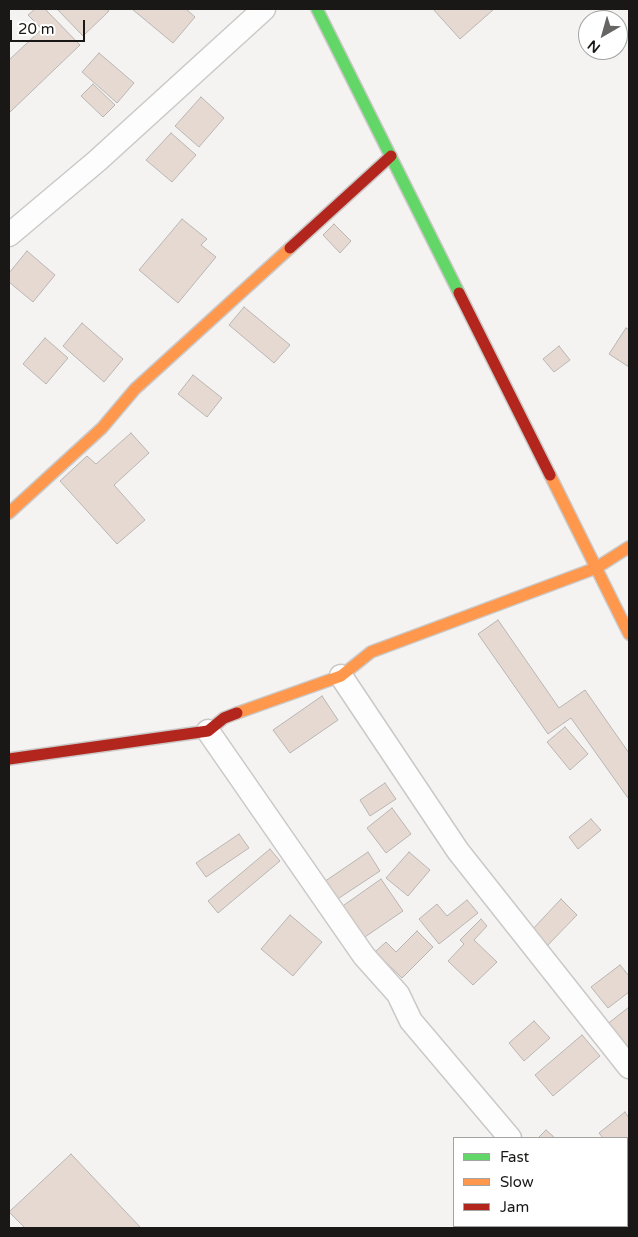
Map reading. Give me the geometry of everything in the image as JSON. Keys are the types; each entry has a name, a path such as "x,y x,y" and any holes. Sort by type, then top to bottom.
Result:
{"street":[{"path":"9,235 97,161 264,9"},
{"path":"317,9 629,634"},
{"path":"9,513 102,428 135,389 391,156"},
{"path":"9,760 208,731 224,718 341,676 371,652 596,568 629,547"},
{"path":"341,676 458,851 629,1067"},
{"path":"208,731 364,956 398,994 411,1021 509,1137"}],"building":[{"path":"35,9 45,9 80,45 9,113 9,60 42,29 28,15"},
{"path":"57,9 106,9 109,11 83,36"},
{"path":"132,9 186,9 195,17 173,43"},
{"path":"433,9 494,9 460,39"},
{"path":"99,53 134,83 117,103 82,72"},
{"path":"93,84 115,105 103,117 81,96"},
{"path":"201,97 224,118 199,147 175,126"},
{"path":"171,133 196,155 172,182 146,160"},
{"path":"182,219 207,239 201,245 216,257 178,303 139,270"},
{"path":"334,224 351,241 340,253 323,235"},
{"path":"27,251 55,275 33,302 9,282 9,273"},
{"path":"244,307 290,345 274,363 229,325"},
{"path":"82,323 123,359 104,382 63,346"},
{"path":"626,328 629,330 629,367 609,354"},
{"path":"45,338 68,358 46,384 23,364"},
{"path":"559,346 570,360 554,372 543,359"},
{"path":"193,375 222,398 207,417 178,394"},
{"path":"131,433 149,453 114,485 145,520 117,544 60,481 87,456 96,464"},
{"path":"498,620 559,708 585,690 629,753 628,798 571,718 548,734 478,634"},
{"path":"322,696 338,720 290,753 273,730"},
{"path":"565,727 588,754 570,770 547,742"},
{"path":"385,783 396,799 370,816 360,800"},
{"path":"392,808 411,834 386,853 367,828"},
{"path":"591,819 601,830 578,849 569,837"},
{"path":"239,834 249,848 206,877 196,863"},
{"path":"270,849 280,861 218,913 208,901"},
{"path":"368,852 380,871 330,904 318,886"},
{"path":"409,852 430,870 408,896 386,878"},
{"path":"381,879 403,911 359,941 337,910"},
{"path":"561,899 577,915 546,947 530,932"},
{"path":"467,900 478,913 439,944 419,919 437,904 447,916"},
{"path":"290,915 322,942 293,976 261,949"},
{"path":"481,919 487,926 474,940 497,962 473,985 448,961 464,944 460,940"},
{"path":"417,931 433,947 402,978 375,952 386,942 396,952"},
{"path":"620,965 629,976 629,992 608,1008 591,987"},
{"path":"629,1007 629,1057 601,1029"},
{"path":"534,1021 550,1038 524,1061 509,1043"},
{"path":"582,1035 600,1056 553,1096 535,1075"},
{"path":"625,1112 629,1118 628,1164 628,1137 602,1137 599,1133"},
{"path":"546,1130 554,1137 539,1137"},
{"path":"71,1154 141,1228 25,1228 9,1212"},
{"path":"628,1211 629,1228 614,1228 628,1227"}],"traffic: fast":[{"path":"317,9 459,293"}],"traffic: slow":[{"path":"9,513 102,428 135,389 290,248"},
{"path":"550,475 629,634"},
{"path":"237,713 341,676 371,652 596,568 629,547"}],"traffic: jam":[{"path":"290,248 391,156"},
{"path":"459,293 550,475"},
{"path":"9,759 208,731 224,718 237,713"}]}
